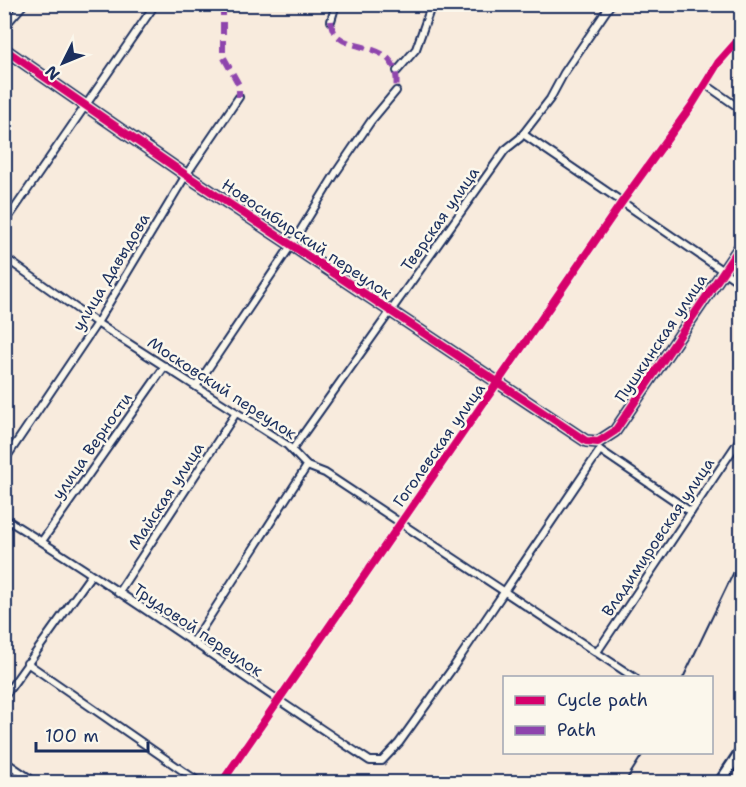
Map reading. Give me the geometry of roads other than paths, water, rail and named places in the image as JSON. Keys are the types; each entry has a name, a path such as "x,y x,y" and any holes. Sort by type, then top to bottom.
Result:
{"street":[{"path":"4,27 24,4"},
{"path":"331,21 336,4"},
{"path":"397,71 416,49 432,4"},
{"name":"Тверская улица","path":"292,450 505,150 523,134 550,99 564,73 611,4"},
{"path":"4,224 152,9"},
{"name":"Гоголевская улица","path":"222,783 718,63 741,36"},
{"name":"Новосибирский переулок","path":"4,49 186,175 392,311 579,439 599,446 691,512"},
{"path":"705,84 741,110"},
{"path":"197,386 292,244 337,171 371,121 396,91"},
{"name":"улица Давыдова","path":"4,461 97,322 186,175 238,97"},
{"path":"523,134 741,284"},
{"name":"Пушкинская улица","path":"378,762 386,758 399,743 506,591 599,446 615,431 741,244"},
{"name":"Московский переулок","path":"4,257 97,322 292,450 307,466 325,473 631,676"},
{"name":"улица Верности","path":"42,541 165,366"},
{"name":"Майская улица","path":"118,593 236,413"},
{"name":"Владимировская улица","path":"597,652 741,436"},
{"path":"194,641 307,466"},
{"name":"Трудовой переулок","path":"4,518 194,641 279,702 370,761 378,762"},
{"path":"4,697 91,575"},
{"path":"27,663 199,783"},
{"path":"720,783 741,749"},
{"path":"4,761 35,783"}],"railway":[{"path":"684,676 742,555"},
{"path":"625,782 643,754"}]}
